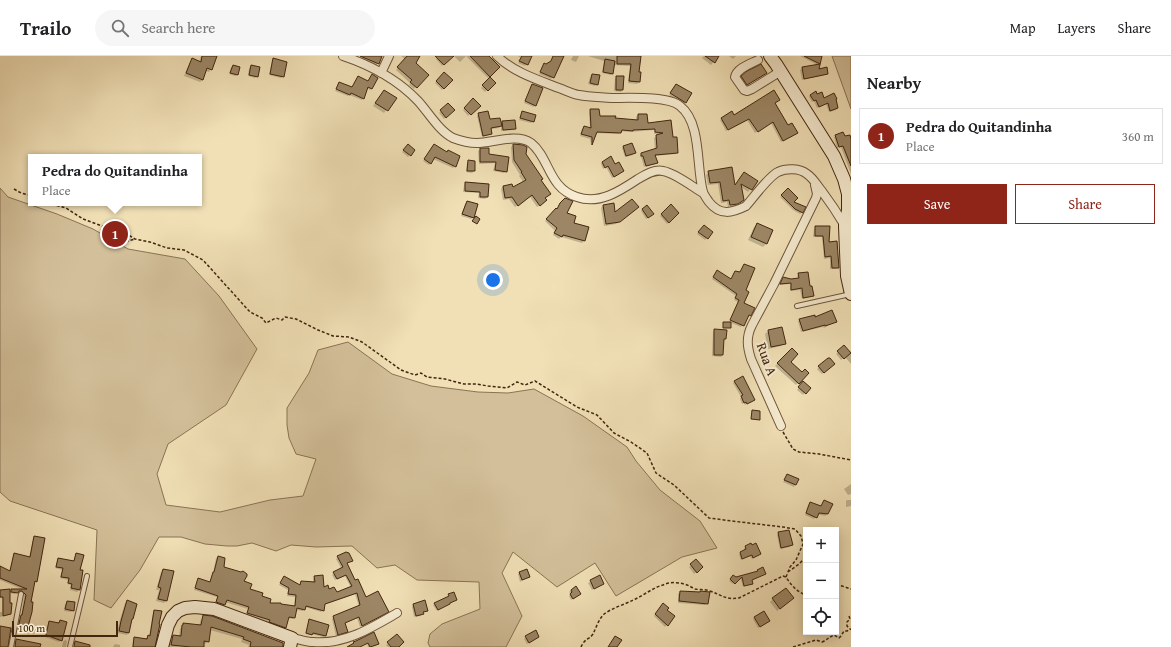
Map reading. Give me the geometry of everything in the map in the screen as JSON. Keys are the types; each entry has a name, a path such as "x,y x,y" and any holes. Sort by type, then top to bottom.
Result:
{"street":[{"path":"343,56 381,72 405,89 445,132 452,137 467,143 516,139 529,142 540,154 559,187 575,197 586,200 606,197 647,174 663,170 678,177 703,193 712,206 717,210 733,212 746,206 772,176 778,172 787,169 799,170 807,173 814,180 846,226"},
{"path":"381,72 390,56"},
{"path":"497,56 503,62 521,72 578,95 611,98 656,99 671,101 680,105 690,116 694,127 703,193"},
{"path":"758,60 739,70 735,74 735,77 744,90 747,91 752,89 777,62 840,167 848,194 846,226 847,276 851,294"},
{"name":"Rua A","path":"781,426 751,359 747,348 748,337 752,325 816,198 817,194 814,180"},
{"path":"162,647 168,625 172,617 178,611 185,608 195,607 214,609 291,642 326,642 348,638 370,629 397,613"}],"lane":[{"path":"797,306 851,294"},
{"path":"70,647 87,576"},
{"path":"11,647 21,594"}],"path":[{"path":"14,189 28,195"},
{"path":"58,206 66,208 83,219 102,226 115,234 130,236 135,240"},
{"path":"115,234 117,240 150,242 167,248 184,250 203,260 250,312 262,318 266,323 276,318 282,320 285,317 296,318 333,336 349,337 362,342 401,370 416,375 421,373 427,377 445,379 464,384 507,388 517,382 525,385 535,381 577,407 597,415 614,433 632,442 647,453 656,473 674,485 709,518 732,522 783,526 795,529 802,536 803,544 786,577 797,590 803,593"},
{"path":"781,426 793,449 800,452 851,460"},
{"path":"787,573 803,559"},
{"path":"581,647 584,640 593,634 604,615 617,607 634,600 653,588 664,584 685,584 696,589 709,591 725,598 739,598 783,576 786,577"},
{"path":"839,586 851,590"},
{"path":"793,647 816,640 822,642 834,635 839,638 842,636 844,631 850,629 847,626 847,622 850,619 849,616"}],"shaded area":[{"path":"832,56 851,56 851,109"},
{"path":"0,188 8,197 28,204 28,206 34,206 57,214 93,229 128,249 185,259 219,296 257,349 226,405 168,444 157,474 166,505 220,512 270,500 303,496 316,459 296,454 289,438 287,408 309,373 318,350 348,342 392,374 431,386 478,392 508,393 534,389 583,416 627,447 636,461 660,490 700,521 717,548 682,557 616,596 595,563 557,587 513,552 502,573 522,616 506,647 430,647 428,643 430,634 442,624 480,609 479,582 417,580 395,565 377,568 352,546 316,547 291,545 276,551 252,543 227,546 205,544 181,537 159,537 140,570 111,608 94,600 97,530 10,501 0,492"}],"building":[{"path":"202,56 217,56 212,70 207,68 203,80 186,73 192,58 201,62"},
{"path":"360,56 382,56 379,64"},
{"path":"407,56 420,56 416,63 429,75 417,88 410,82 412,80 397,67"},
{"path":"435,56 454,56 444,65"},
{"path":"470,56 489,56 500,67 490,77"},
{"path":"522,56 532,56 528,65 519,61"},
{"path":"553,56 564,56 554,78 540,72 544,63 546,64 551,61"},
{"path":"617,56 641,56 639,72 641,72 640,82 629,81 631,64 617,64"},
{"path":"705,56 719,56 715,63"},
{"path":"804,56 822,56 819,69 827,67 828,74 804,79 802,67 820,64"},
{"path":"273,58 287,62 284,77 270,74"},
{"path":"605,59 615,61 613,74 603,72"},
{"path":"761,64 767,73 747,85 741,76 747,71"},
{"path":"233,65 240,67 238,75 230,73"},
{"path":"251,65 260,67 258,77 249,75"},
{"path":"444,72 453,80 444,89 436,81"},
{"path":"372,74 378,78 372,89 368,87 364,99 351,93 350,95 336,89 339,82 352,87 358,76 368,81"},
{"path":"592,74 600,75 598,85 590,83"},
{"path":"616,76 624,76 623,90 616,90"},
{"path":"490,77 496,83 488,91 482,85"},
{"path":"532,84 543,88 536,106 525,101"},
{"path":"676,84 692,93 686,103 670,93"},
{"path":"384,90 397,98 388,111 375,103"},
{"path":"774,90 780,100 775,103 788,125 792,123 798,133 783,141 773,122 758,132 749,119 728,130 721,118 732,111 734,115"},
{"path":"816,91 817,94 822,92 824,98 834,93 837,99 838,108 830,111 828,103 819,107 816,100 814,101 810,95"},
{"path":"473,98 481,106 471,115 464,108"},
{"path":"448,103 455,110 446,118 440,110"},
{"path":"590,109 599,109 600,116 616,116 615,118 638,120 638,114 647,114 648,123 671,120 673,137 677,137 678,153 655,155 658,163 646,166 641,153 657,148 656,135 663,133 655,132 655,129 633,131 622,130 621,133 597,132 592,145 592,137 581,134 584,126 591,128"},
{"path":"488,111 490,119 500,118 502,126 491,128 492,134 483,136 478,113"},
{"path":"522,111 536,115 534,122 520,118"},
{"path":"515,120 516,129 503,130 502,121"},
{"path":"843,132 845,136 850,135 851,139 851,166 843,146 839,147 835,135"},
{"path":"632,143 636,153 626,156 623,146"},
{"path":"408,144 415,150 411,156 403,150"},
{"path":"434,144 447,152 448,150 460,156 456,167 435,157 431,164 424,159"},
{"path":"513,144 527,147 526,154 551,194 545,198 547,200 540,206 532,195 518,206 512,197 505,198 503,186 512,184 513,187 526,180 514,160"},
{"path":"480,148 489,148 489,154 509,157 507,172 495,170 496,162 480,162"},
{"path":"611,156 615,164 619,162 624,171 614,177 608,166 605,168 602,162"},
{"path":"468,160 475,161 475,171 467,171"},
{"path":"732,167 735,185 744,172 758,181 752,190 741,184 744,200 738,204 730,205 729,200 723,201 720,182 710,183 708,171"},
{"path":"465,182 489,184 488,197 480,197 480,192 465,191"},
{"path":"788,188 798,198 794,202 806,207 803,213 795,209 781,195"},
{"path":"565,198 573,201 567,213 576,216 574,223 589,227 585,241 563,235 562,237 554,233 557,228 546,219 556,208 557,209"},
{"path":"632,199 639,207 620,222 606,224 603,205 614,203 615,212"},
{"path":"467,201 478,204 474,218 462,214"},
{"path":"671,204 679,213 669,223 661,214"},
{"path":"647,205 654,214 648,218 642,209"},
{"path":"476,216 480,219 477,224 472,221"},
{"path":"757,223 773,230 767,244 751,237"},
{"path":"704,225 713,232 708,239 698,232"},
{"path":"815,226 830,226 829,242 837,241 839,268 832,268 831,256 825,257 823,236 815,236"},
{"path":"744,264 755,268 746,290 749,292 744,303 755,308 751,316 749,315 744,326 730,320 739,300 735,298 737,294 713,277 717,270 731,279 735,271 740,272"},
{"path":"808,272 810,286 812,286 814,296 803,298 802,288 791,290 791,283 780,284 783,277 791,279 799,278 798,273"},
{"path":"832,310 837,322 803,331 799,319 815,315 815,317"},
{"path":"723,322 731,322 731,328 723,328"},
{"path":"782,327 786,344 771,347 768,330"},
{"path":"714,329 727,330 726,339 724,339 723,355 714,355"},
{"path":"844,345 851,353 844,359 837,351"},
{"path":"792,348 798,354 791,362 802,372 805,369 809,373 799,384 777,363"},
{"path":"830,358 835,364 824,373 818,366"},
{"path":"743,376 755,400 747,404 746,402 744,403 741,396 743,395 734,381"},
{"path":"803,381 811,388 806,394 798,387"},
{"path":"752,410 760,411 760,420 751,419"},
{"path":"787,474 799,479 796,485 784,480"},
{"path":"824,500 833,504 828,514 819,513 817,518 806,513 810,502 821,506"},
{"path":"789,530 793,545 781,548 778,532"},
{"path":"34,536 45,538 37,582 35,581 31,602 33,602 32,612 27,630 18,628 26,595 22,591 19,591 18,593 11,592 11,589 27,589 0,578 0,566 10,571 14,553 30,557"},
{"path":"751,543 752,545 756,543 761,554 753,558 752,555 742,559 740,552 746,549 745,546"},
{"path":"346,552 349,553 353,561 347,563 355,580 358,579 366,597 378,591 389,612 362,626 359,617 345,623 348,632 338,635 333,616 360,605 357,593 325,604 324,611 306,606 305,610 297,608 295,618 289,617 286,628 269,622 270,620 247,613 249,607 227,600 225,605 216,602 218,596 195,588 198,578 210,582 218,556 225,558 224,567 241,572 243,571 247,574 244,581 252,584 250,589 263,593 262,596 271,599 270,603 281,603 295,606 296,595 288,594 289,588 280,583 284,576 300,585 301,581 315,582 314,576 323,575 324,587 328,585 329,589 334,587 337,592 352,586 346,575 337,579 333,572 343,567 337,556"},
{"path":"76,553 84,555 80,570 83,570 80,590 71,588 72,584 68,583 69,578 61,577 63,568 56,567 58,558 74,561"},
{"path":"696,559 703,567 697,573 690,564"},
{"path":"763,567 766,574 752,580 753,584 744,586 742,577 735,584 730,579 733,575 736,577 758,571 757,570"},
{"path":"163,569 174,571 167,601 158,599 161,588 158,587"},
{"path":"527,569 530,577 522,580 519,572"},
{"path":"600,575 604,584 594,589 590,580"},
{"path":"576,586 581,594 573,599 570,594 572,592 571,590"},
{"path":"786,588 794,598 780,609 772,598"},
{"path":"10,589 10,603 12,603 11,614 3,616 3,597 0,597 0,590"},
{"path":"680,591 710,592 708,604 679,601"},
{"path":"454,592 457,600 438,610 434,603"},
{"path":"127,600 137,604 129,633 119,631"},
{"path":"425,600 428,611 423,612 424,614 416,616 413,604"},
{"path":"67,601 75,602 74,611 65,609"},
{"path":"663,603 669,608 667,610 675,616 668,626 655,614"},
{"path":"154,610 162,611 155,647 133,647 134,637 147,639 148,635 150,636"},
{"path":"764,611 770,621 760,627 754,617"},
{"path":"203,615 212,616 283,643 283,647 250,647 251,642 243,639 244,637 211,627 209,642 204,641 204,647 171,645 173,635 181,636 183,623 201,625"},
{"path":"309,619 329,625 326,636 306,633"},
{"path":"60,620 67,622 62,641 46,635 49,621 59,623"},
{"path":"0,626 11,628 8,647 0,647"},
{"path":"536,630 539,637 529,643 525,636"},
{"path":"374,632 379,644 370,647 368,643 360,647 347,647 354,643 353,642"},
{"path":"397,634 404,642 399,647 391,647 387,642"},
{"path":"615,636 622,640 617,647 608,647"},
{"path":"16,639 41,644 40,647 15,647"},
{"path":"75,641 90,645 90,647 74,647"}],"place":[{"name":"Pedra do Quitandinha","path":"115,234"}]}
